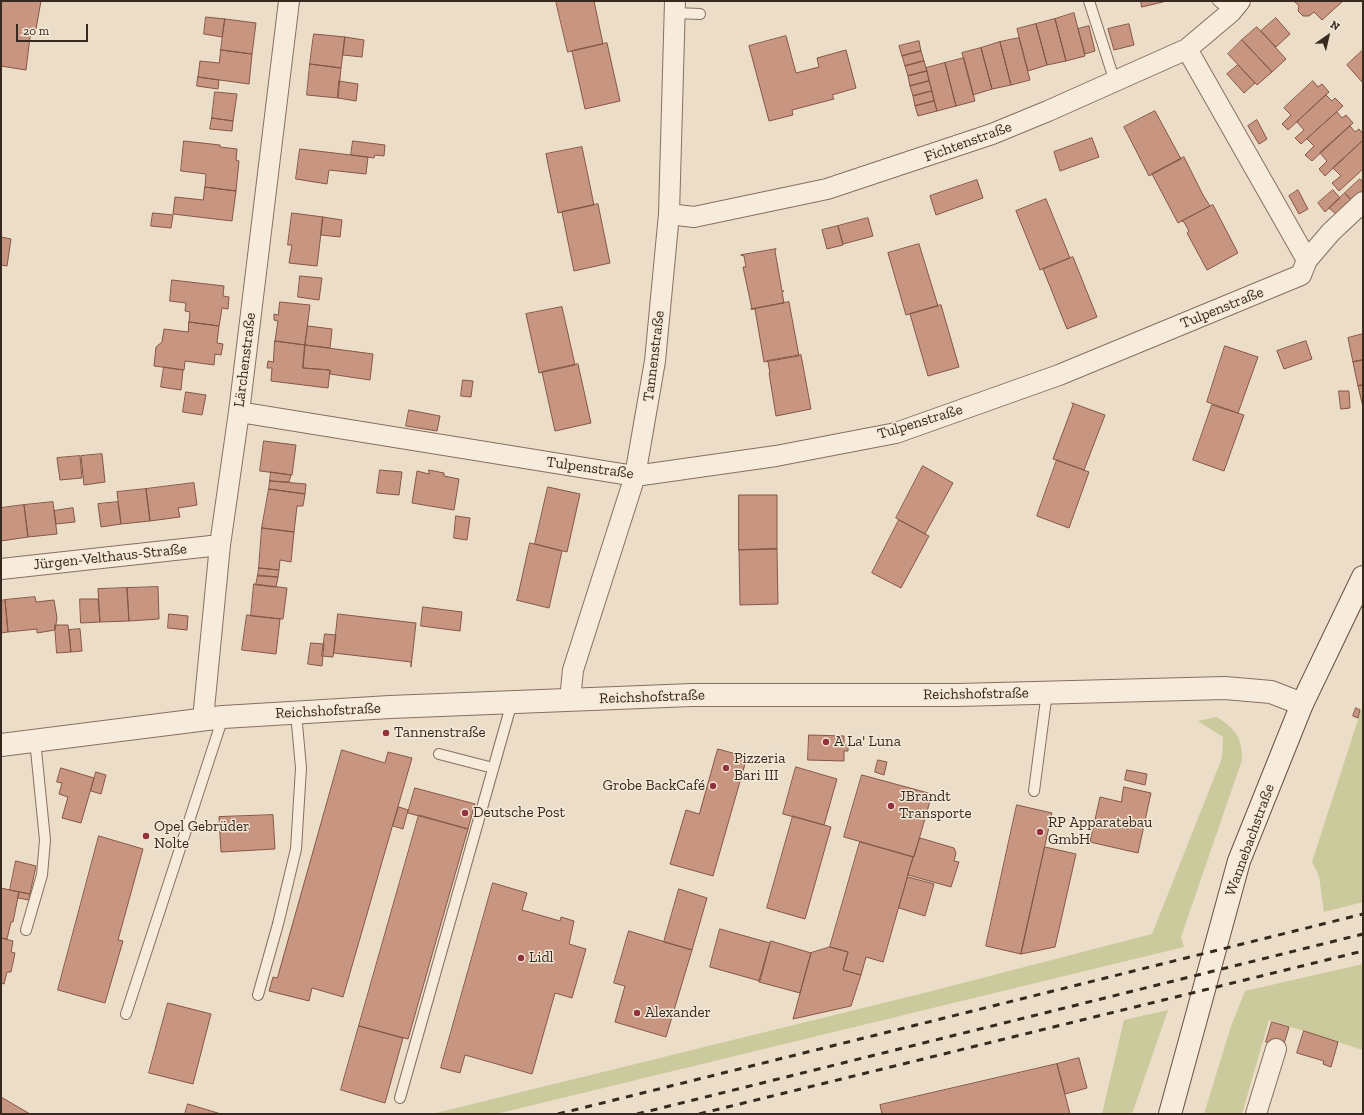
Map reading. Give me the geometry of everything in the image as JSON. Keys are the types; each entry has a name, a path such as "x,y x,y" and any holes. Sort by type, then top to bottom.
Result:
{"street":[{"name":"Lärchenstraße","path":"213,718 220,545 239,412 289,1"},
{"name":"Fichtenstraße","path":"669,214 694,216 827,189 992,134 1115,82 1187,49 1230,5"},
{"name":"Tannenstraße","path":"570,700 573,670 635,476 655,361 669,214 675,7"},
{"path":"1187,49 1307,260"},
{"name":"Tulpenstraße","path":"239,412 635,476 776,456 896,433 1059,375 1301,275 1307,260 1331,232 1363,202"},
{"name":"Jürgen-Velthaus-Straße","path":"1,569 220,545"},
{"name":"Wannebachstraße","path":"1170,1114 1239,861 1302,704 1363,578"},
{"name":"Reichshofstraße","path":"1,745 213,718 512,702 692,695 958,695 1225,688 1271,692 1302,704"},
{"path":"1256,1114 1276,1049"}],"lane":[{"path":"1089,1 1115,82"},
{"path":"675,7 700,14"},
{"path":"1034,791 1048,692"},
{"path":"400,1098 512,702"},
{"path":"258,994 278,924 296,849 301,768 296,713"},
{"path":"126,1014 213,718"},
{"path":"26,930 42,875 45,840 35,740"},
{"path":"439,754 493,768"}],"green space":[{"path":"1363,704 1363,902 1324,912 1319,876 1312,862"},
{"path":"1217,717 1237,734 1241,745 1242,760 1181,937 1184,947 496,1114 432,1114 928,992 1152,934 1222,758 1223,737 1198,721"},
{"path":"1363,964 1363,1050 1269,1020 1242,1114 1204,1114 1231,1026 1245,991"},
{"path":"1168,1010 1132,1114 1102,1114 1124,1020"}],"building":[{"path":"1,1 41,1 36,29 31,29 26,70 1,66"},
{"path":"556,1 594,1 603,44 568,52"},
{"path":"1141,1 1167,1 1142,7"},
{"path":"1294,1 1343,1 1322,20 1314,12 1309,16 1303,16 1298,11 1299,6"},
{"path":"1074,13 1085,56 1066,61 1055,19"},
{"path":"206,17 225,19 222,37 204,34"},
{"path":"1276,18 1290,34 1276,47 1261,31"},
{"path":"225,19 256,23 252,54 221,50"},
{"path":"1055,19 1066,61 1047,65 1036,24"},
{"path":"1036,24 1047,65 1028,71 1017,29"},
{"path":"1129,24 1134,45 1114,50 1108,29"},
{"path":"1089,26 1095,51 1085,54 1078,29"},
{"path":"1257,27 1286,59 1272,72 1242,40"},
{"path":"314,34 345,37 341,68 310,64"},
{"path":"786,36 796,73 819,67 817,58 846,50 856,88 832,95 834,99 792,110 793,115 769,121 749,46"},
{"path":"345,37 364,40 362,57 343,55"},
{"path":"1019,38 1030,80 1011,85 1000,42"},
{"path":"1242,40 1272,72 1257,85 1228,54"},
{"path":"919,41 921,51 902,56 899,46"},
{"path":"1000,42 1011,85 992,89 981,48"},
{"path":"607,43 620,101 585,109 572,51"},
{"path":"981,48 992,89 973,95 962,53"},
{"path":"221,50 252,54 249,84 198,77 200,61 219,63"},
{"path":"1363,50 1363,83 1347,65"},
{"path":"921,51 924,61 905,66 902,56"},
{"path":"964,58 975,101 956,106 945,63"},
{"path":"924,61 927,71 908,76 905,66"},
{"path":"945,63 956,106 937,111 926,68"},
{"path":"310,64 341,68 338,98 307,95"},
{"path":"1238,65 1255,83 1244,93 1227,74"},
{"path":"927,71 929,81 910,86 908,76"},
{"path":"198,77 219,80 218,89 197,86"},
{"path":"339,81 358,84 356,101 338,98"},
{"path":"929,81 932,91 913,96 910,86"},
{"path":"1313,81 1318,87 1322,84 1329,92 1288,130 1282,124 1291,115 1284,108"},
{"path":"932,91 934,101 915,106 913,96"},
{"path":"215,92 237,94 233,121 212,118"},
{"path":"1326,95 1332,101 1335,98 1343,106 1301,144 1295,138 1304,130 1297,122"},
{"path":"934,101 937,111 918,116 915,106"},
{"path":"1155,111 1181,159 1149,176 1124,127"},
{"path":"1337,112 1342,118 1346,115 1353,123 1312,161 1305,155 1314,146 1307,139"},
{"path":"212,118 233,121 232,131 210,129"},
{"path":"1257,120 1267,139 1259,144 1248,126"},
{"path":"1350,126 1355,132 1359,129 1363,134 1363,140 1325,176 1319,169 1327,161 1320,153"},
{"path":"1092,138 1099,157 1060,171 1054,152"},
{"path":"184,141 220,145 220,147 237,149 236,160 239,161 236,191 205,187 206,174 181,171"},
{"path":"353,141 385,145 384,156 375,155 374,158 351,155"},
{"path":"1363,141 1363,169 1339,191 1332,183 1341,176 1333,168"},
{"path":"582,147 594,205 558,213 546,154"},
{"path":"300,149 368,157 366,174 329,170 327,184 296,179"},
{"path":"1184,157 1210,206 1178,223 1152,174"},
{"path":"1360,179 1363,182 1363,191 1352,201 1345,193"},
{"path":"977,180 983,198 936,215 930,196"},
{"path":"205,187 236,191 232,221 173,214 175,197 203,200"},
{"path":"1298,190 1308,209 1299,214 1289,196"},
{"path":"1333,190 1340,198 1325,212 1318,203"},
{"path":"1345,193 1352,201 1337,215 1329,208"},
{"path":"1046,199 1070,258 1040,270 1016,211"},
{"path":"598,204 610,263 574,271 562,212"},
{"path":"1213,205 1238,253 1207,270 1187,233 1189,231 1182,221"},
{"path":"153,213 173,215 171,228 151,226"},
{"path":"292,213 323,217 317,266 289,263 292,245 288,245"},
{"path":"323,217 342,220 340,237 321,235"},
{"path":"868,218 873,236 843,244 838,226"},
{"path":"838,226 843,245 827,249 822,230"},
{"path":"1,237 11,239 7,266 1,265"},
{"path":"919,244 938,306 906,315 888,253"},
{"path":"776,249 775,251 782,291 784,291 782,292 784,303 752,309 743,267 746,267 744,256 741,255"},
{"path":"1073,257 1097,317 1067,329 1043,269"},
{"path":"300,276 322,278 319,300 298,297"},
{"path":"172,280 224,286 223,296 229,297 228,309 222,308 219,326 189,322 190,312 185,311 186,303 170,301"},
{"path":"280,302 310,305 305,345 275,341 278,321 274,320 274,314 278,315"},
{"path":"789,302 799,356 764,362 755,309 751,309"},
{"path":"941,305 959,367 928,376 910,314"},
{"path":"562,307 575,365 539,373 526,314"},
{"path":"189,322 219,326 217,343 223,344 221,355 215,354 214,365 185,361 184,370 154,366 156,347 162,342 164,329 188,332"},
{"path":"308,326 332,329 330,348 305,345"},
{"path":"1363,334 1363,360 1353,362 1348,338"},
{"path":"275,341 305,345 303,368 330,370 328,388 271,381 272,368 267,368 268,361 273,362"},
{"path":"1306,341 1312,359 1284,369 1277,351"},
{"path":"305,345 373,354 370,380 330,374 330,370 303,368"},
{"path":"1225,346 1258,357 1238,413 1207,402"},
{"path":"801,355 811,409 776,416 767,361"},
{"path":"1363,360 1363,385 1358,386 1353,362"},
{"path":"578,364 591,423 555,431 542,372"},
{"path":"164,367 183,370 181,390 161,387"},
{"path":"463,380 473,381 471,397 461,396"},
{"path":"1363,385 1363,407 1358,386"},
{"path":"1339,391 1349,391 1350,408 1341,409"},
{"path":"186,392 206,395 202,415 183,412"},
{"path":"1072,403 1105,415 1084,470 1053,459 1073,405"},
{"path":"1212,405 1244,415 1224,471 1193,460"},
{"path":"409,410 440,416 437,431 406,426"},
{"path":"264,441 296,445 292,475 260,471"},
{"path":"102,454 105,482 84,485 81,456"},
{"path":"80,456 82,478 60,480 57,458"},
{"path":"1057,460 1089,472 1069,528 1037,516"},
{"path":"923,466 953,483 925,534 896,518"},
{"path":"380,470 402,472 399,495 377,493"},
{"path":"429,470 444,473 444,476 459,479 454,510 412,503 417,471 429,474"},
{"path":"271,472 291,475 289,482 270,481"},
{"path":"270,481 306,484 305,494 269,489"},
{"path":"194,483 197,505 178,508 180,517 150,521 146,489"},
{"path":"548,487 580,494 567,552 535,544"},
{"path":"146,489 150,521 121,524 117,492"},
{"path":"269,489 305,494 303,506 297,506 294,532 262,528"},
{"path":"739,495 777,495 777,549 739,550"},
{"path":"53,502 57,534 28,537 24,505"},
{"path":"118,502 121,524 101,527 98,504"},
{"path":"24,505 28,537 1,541 1,508"},
{"path":"73,508 75,522 56,524 54,511"},
{"path":"456,516 470,518 467,540 454,538"},
{"path":"899,520 929,536 901,588 872,573"},
{"path":"262,528 294,532 291,562 280,560 279,570 259,568"},
{"path":"530,543 562,551 549,608 516,600"},
{"path":"777,549 778,604 740,605 739,550"},
{"path":"259,568 279,570 278,577 258,576"},
{"path":"258,575 278,577 276,587 256,585"},
{"path":"254,584 287,588 283,619 251,616"},
{"path":"158,587 159,619 129,621 127,588"},
{"path":"127,588 129,621 100,622 98,589"},
{"path":"35,597 36,602 54,600 57,618 55,630 37,633 37,629 8,632 5,600"},
{"path":"80,599 98,599 100,622 81,623"},
{"path":"5,600 8,632 1,633 1,601"},
{"path":"423,607 462,612 460,631 421,626"},
{"path":"169,614 188,616 187,630 168,628"},
{"path":"338,614 416,623 411,667 411,662 334,653"},
{"path":"247,615 280,619 276,654 242,650"},
{"path":"55,625 68,625 71,652 57,653"},
{"path":"80,629 82,651 71,652 69,630"},
{"path":"325,634 336,635 333,657 322,656"},
{"path":"311,643 324,644 322,666 308,664"},
{"path":"1356,708 1360,710 1358,718 1353,716"},
{"path":"809,735 844,736 844,745 848,745 848,751 844,751 844,761 808,760"},
{"path":"718,749 747,757 713,876 670,864 686,810 699,814"},
{"path":"342,750 385,763 388,752 412,758 343,997 312,988 309,1001 269,991 273,977 277,978"},
{"path":"878,760 887,762 884,775 875,772"},
{"path":"796,767 837,779 824,825 783,814"},
{"path":"61,768 94,778 81,823 62,818 68,797 59,794 62,783 57,782"},
{"path":"1127,770 1147,774 1145,785 1125,780"},
{"path":"96,772 106,775 101,794 91,791"},
{"path":"862,775 932,794 914,857 844,837"},
{"path":"1124,787 1151,793 1138,853 1090,842 1100,797 1121,802"},
{"path":"415,788 475,804 468,829 408,813"},
{"path":"1017,805 1052,813 1021,954 986,946"},
{"path":"399,807 408,810 403,829 393,826"},
{"path":"273,815 275,849 221,852 219,817"},
{"path":"419,815 468,829 408,1039 359,1026"},
{"path":"793,816 831,827 805,919 767,908"},
{"path":"99,836 143,849 118,940 123,941 105,1003 58,990"},
{"path":"920,838 954,848 956,853 954,861 959,862 951,887 908,875"},
{"path":"860,842 913,857 883,962 866,957 861,975 843,970 848,952 830,947"},
{"path":"1045,847 1076,854 1055,947 1021,954"},
{"path":"16,861 36,866 30,894 10,890"},
{"path":"908,877 934,884 925,916 899,908"},
{"path":"493,883 527,893 522,910 560,921 561,917 574,921 569,944 586,949 572,998 555,993 532,1074 465,1055 460,1073 441,1068"},
{"path":"1,888 19,892 13,922 11,922 7,939 1,938"},
{"path":"679,889 707,898 692,950 664,942"},
{"path":"19,892 30,894 29,900 18,898"},
{"path":"720,929 770,943 760,981 710,967"},
{"path":"629,931 692,950 666,1037 615,1022 625,986 614,983"},
{"path":"1,938 13,941 11,952 15,953 11,972 7,972 4,984 1,983"},
{"path":"771,941 811,953 800,993 759,982"},
{"path":"830,947 848,952 843,970 861,975 851,1006 793,1019 811,953"},
{"path":"168,1003 211,1014 193,1084 149,1073"},
{"path":"1272,1022 1289,1027 1283,1047 1266,1042"},
{"path":"359,1026 403,1038 385,1103 341,1090"},
{"path":"1304,1031 1338,1042 1331,1067 1323,1064 1324,1061 1297,1053"},
{"path":"1079,1058 1087,1088 1065,1094 1057,1064"},
{"path":"1057,1064 1070,1114 882,1114 880,1105"},
{"path":"1,1097 30,1114 1,1114"},
{"path":"188,1104 221,1114 185,1114"}],"railway":[{"path":"558,1114 1363,914"},
{"path":"637,1114 1363,934"},
{"path":"699,1114 1363,951"}],"place":[{"name":"Tannenstraße","path":"386,733"},
{"name":"A La' Luna","path":"826,742"},
{"name":"Pizzeria Bari III","path":"726,768"},
{"name":"Grobe BackCafé","path":"713,786"},
{"name":"JBrandt Transporte","path":"891,806"},
{"name":"Deutsche Post","path":"465,813"},
{"name":"RP Apparatebau GmbH","path":"1040,832"},
{"name":"Opel Gebrüder Nolte","path":"146,836"},
{"name":"Lidl","path":"521,958"},
{"name":"Alexander","path":"637,1013"}]}
